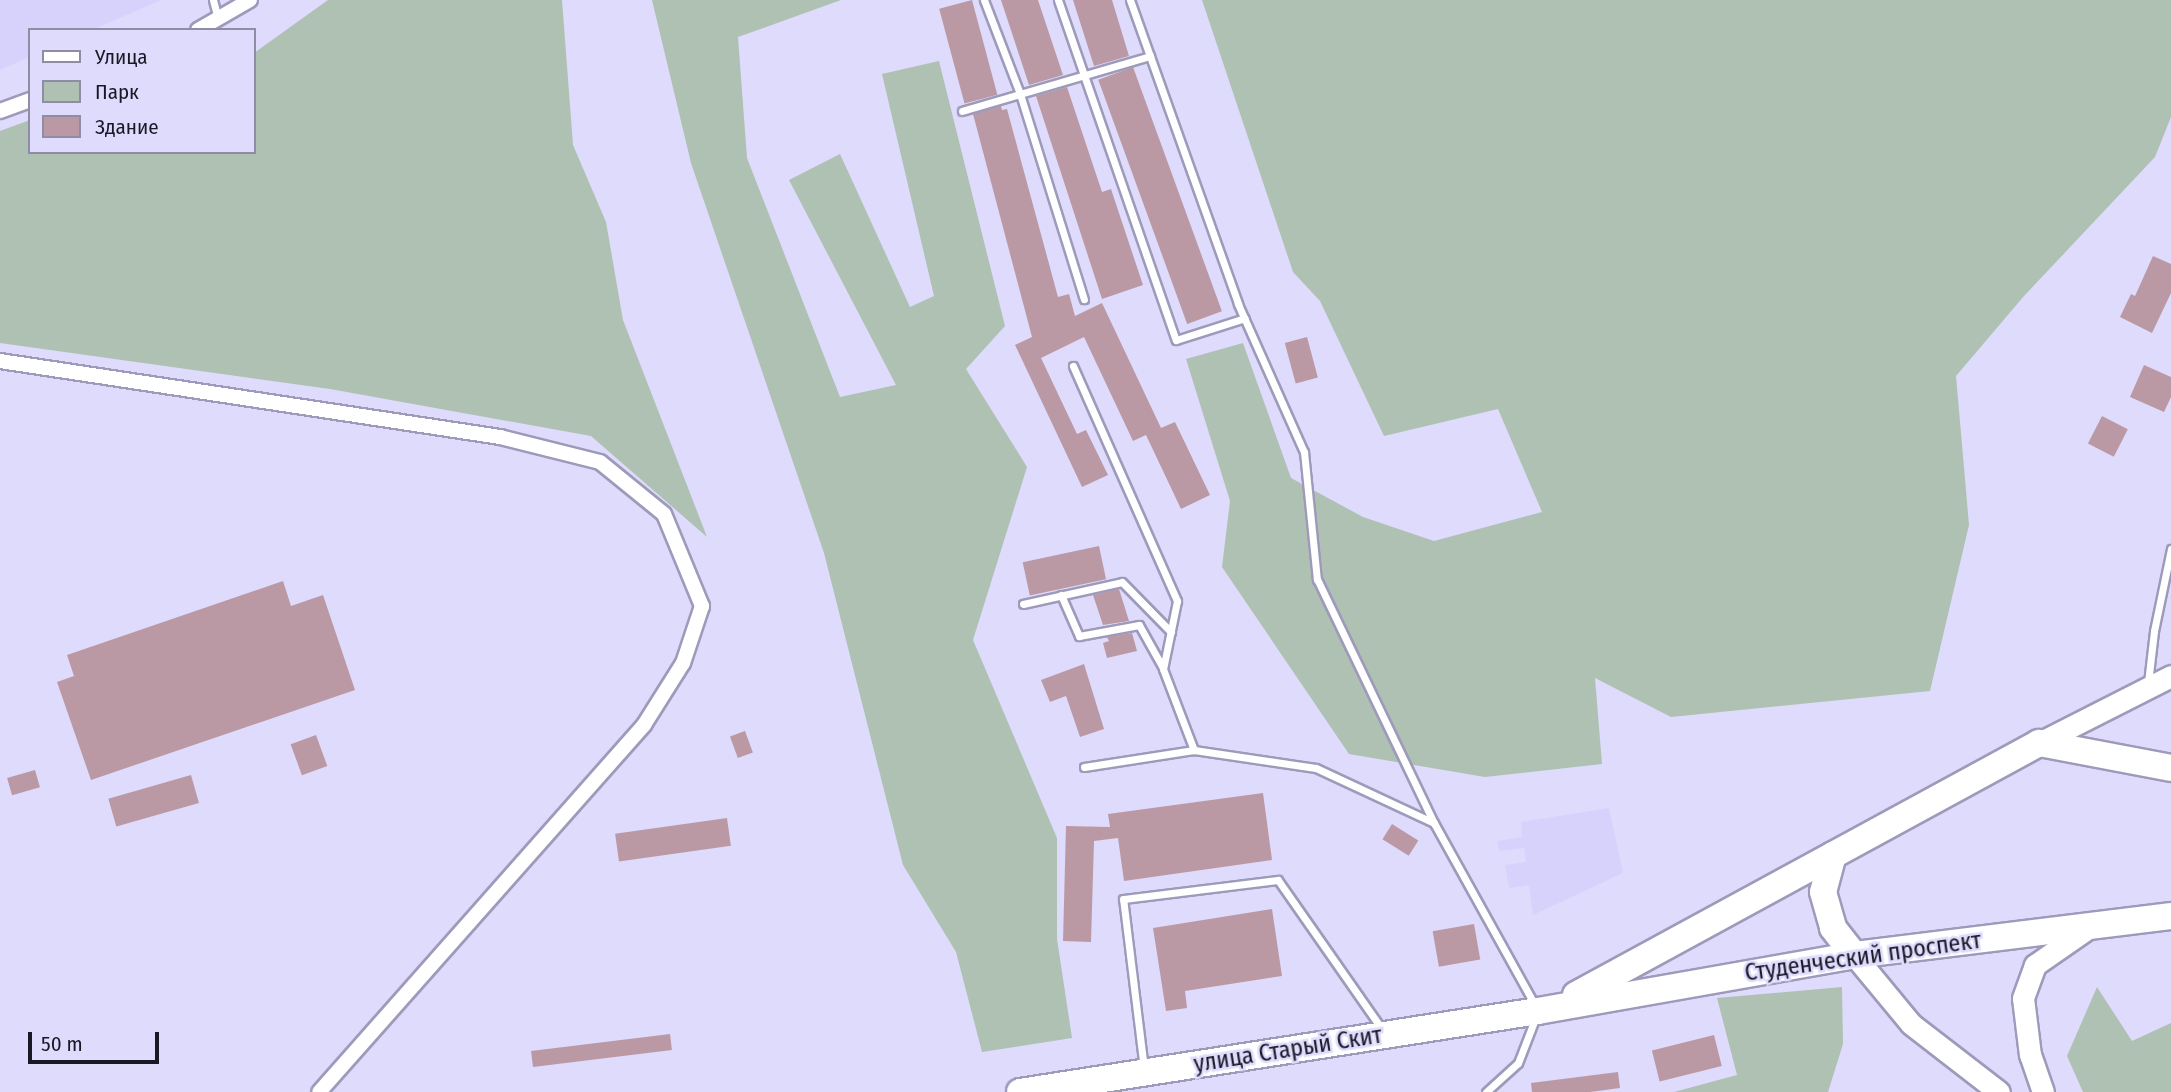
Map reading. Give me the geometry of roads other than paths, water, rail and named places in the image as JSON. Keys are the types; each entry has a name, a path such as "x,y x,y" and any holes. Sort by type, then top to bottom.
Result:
{"highway":[{"path":"1547,1008 2039,743 2171,768"},
{"path":"1833,855 1823,892 1833,928 1854,955"},
{"name":"Студенческий проспект","path":"1547,1008 1854,955 2171,916"},
{"name":"улица Старый Скит","path":"1020,1092 1547,1008"}],"street":[{"path":"202,28 250,0"},
{"path":"0,111 28,101"},
{"path":"0,360 500,437 600,462 664,514 702,606 683,663 645,725 319,1092"},
{"path":"2039,743 2171,676"},
{"path":"2043,1092 2029,1055 2023,998 2035,965 2091,926"},
{"path":"1854,955 1911,1024 1999,1092"}],"lane":[{"path":"213,0 218,19"},
{"path":"984,0 1020,94 1084,299"},
{"path":"1058,0 1087,75 1176,340 1245,318"},
{"path":"1130,0 1245,318 1304,452 1318,579 1434,823 1547,1008 1518,1063 1486,1092"},
{"path":"962,111 1150,56"},
{"path":"1073,366 1177,601 1163,669"},
{"path":"2148,687 2154,631 2171,549"},
{"path":"1023,604 1122,582 1171,632"},
{"path":"1061,595 1079,636 1139,625 1163,669 1194,750"},
{"path":"1084,767 1194,750 1316,768 1434,823"},
{"path":"1145,1073 1123,899 1278,880 1386,1035"}]}
